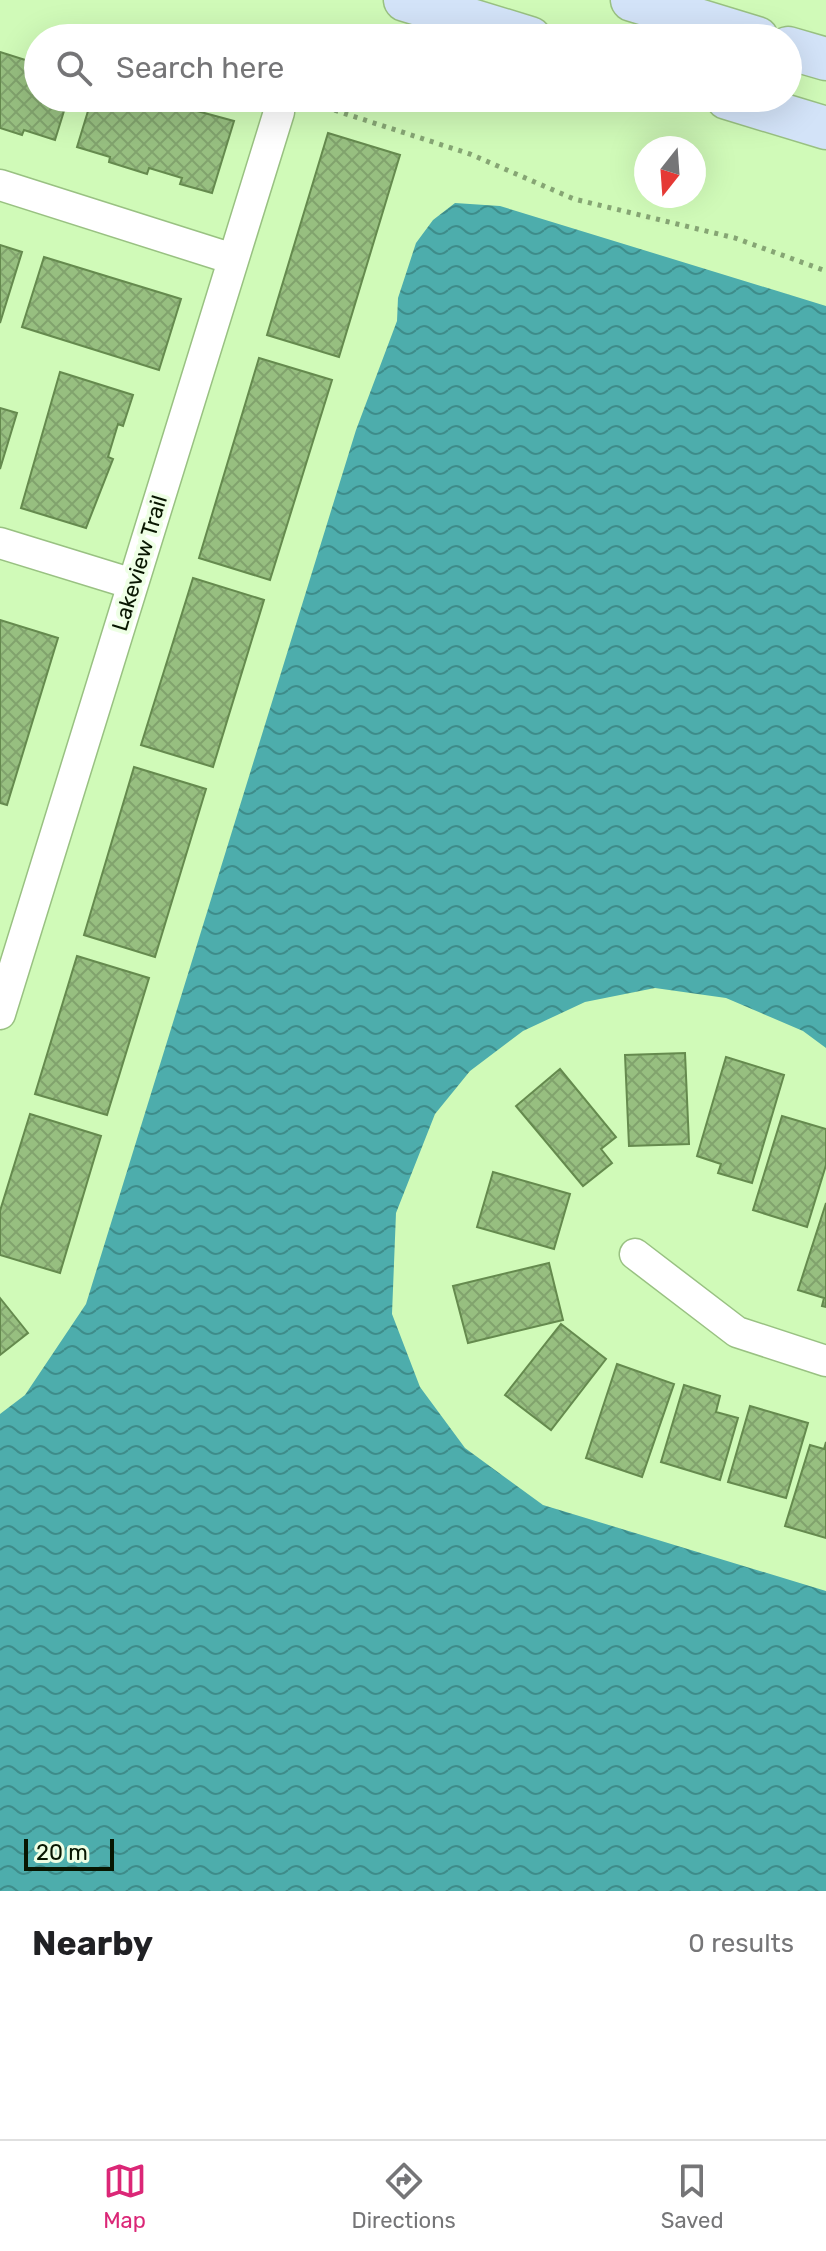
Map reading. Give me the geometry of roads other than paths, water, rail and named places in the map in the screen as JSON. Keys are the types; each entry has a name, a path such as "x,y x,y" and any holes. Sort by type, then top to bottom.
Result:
{"street":[{"path":"405,0 484,24"},
{"path":"632,0 711,24"},
{"path":"802,52 826,59"},
{"name":"Lakeview Trail","path":"0,1014 233,259 286,112"},
{"path":"773,112 826,128"},
{"path":"0,185 233,259"},
{"path":"0,543 133,584"},
{"path":"635,1254 737,1332 826,1361"}],"water":[{"path":"455,203 500,206 826,306 826,1048 803,1031 726,998 655,988 585,1002 523,1031 470,1071 435,1114 396,1213 392,1314 420,1387 465,1448 543,1505 826,1591 826,1891 0,1891 0,1414 25,1395 86,1304 356,430 397,321 398,298 416,243 433,220"}]}
